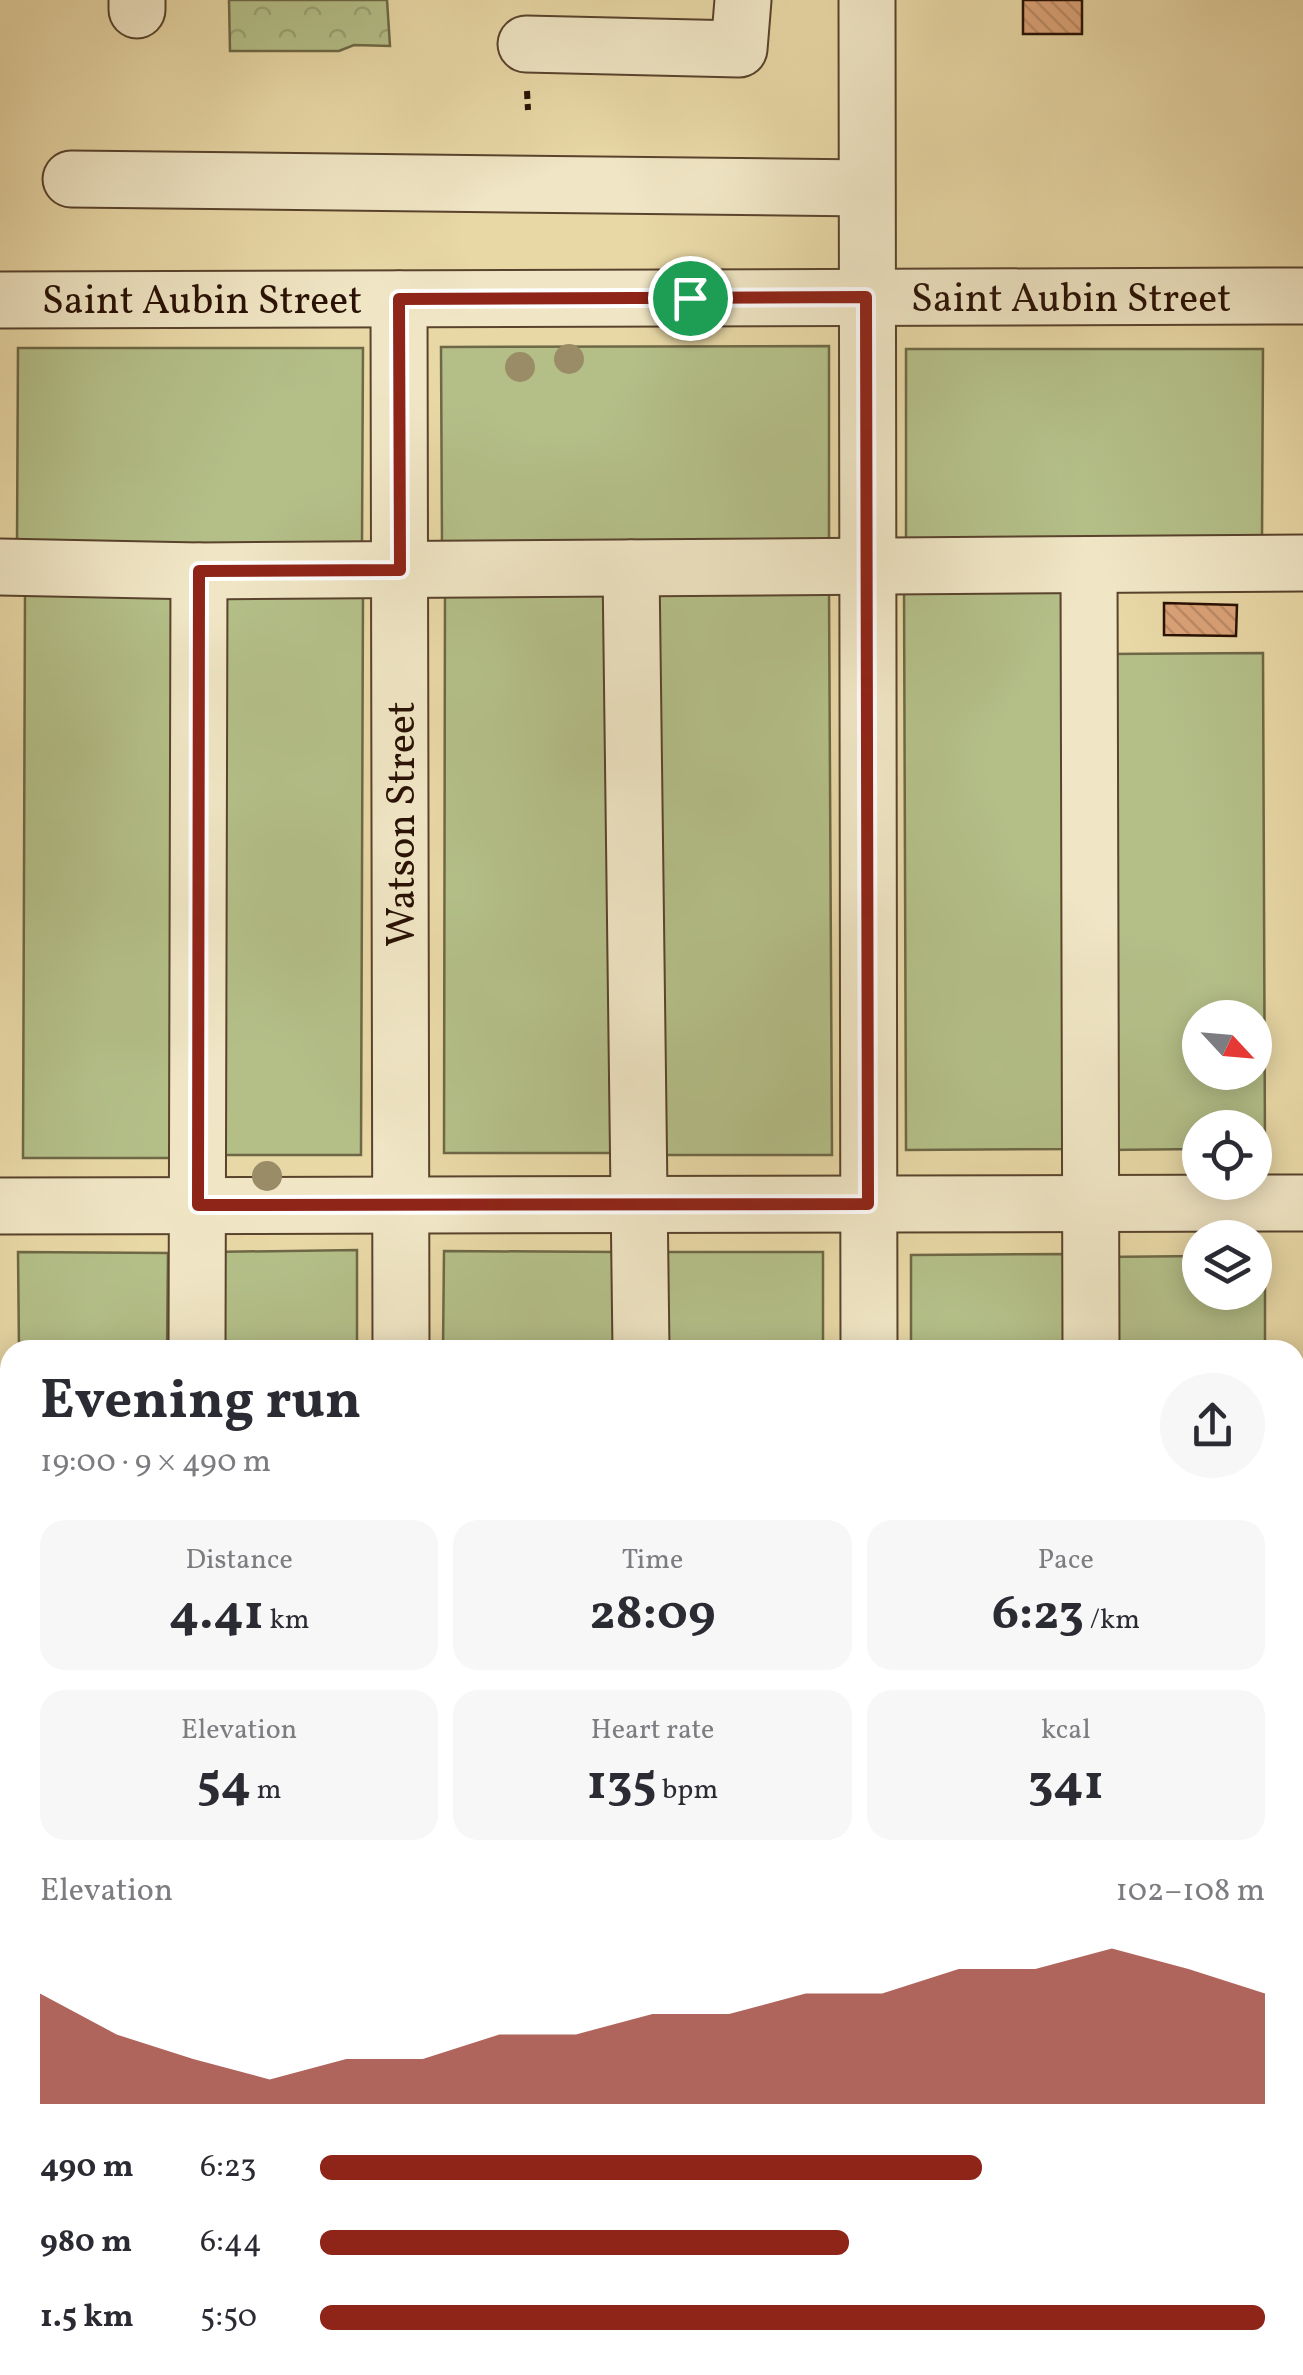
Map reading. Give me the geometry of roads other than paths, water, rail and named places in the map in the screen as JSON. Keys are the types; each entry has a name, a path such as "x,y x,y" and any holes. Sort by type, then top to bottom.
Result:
{"street":[{"path":"526,44 738,50 744,0"},
{"path":"867,0 869,1340"},
{"path":"71,179 866,188"},
{"path":"1303,296 1303,307"},
{"name":"Saint Aubin Street","path":"0,300 1303,296"},
{"name":"Watson Street","path":"399,299 402,1340"},
{"path":"0,567 199,571 1089,568 1303,563"},
{"path":"631,568 641,1340"},
{"path":"1089,568 1091,1340"},
{"path":"198,1340 199,571"},
{"path":"0,1206 1303,1203"}]}
